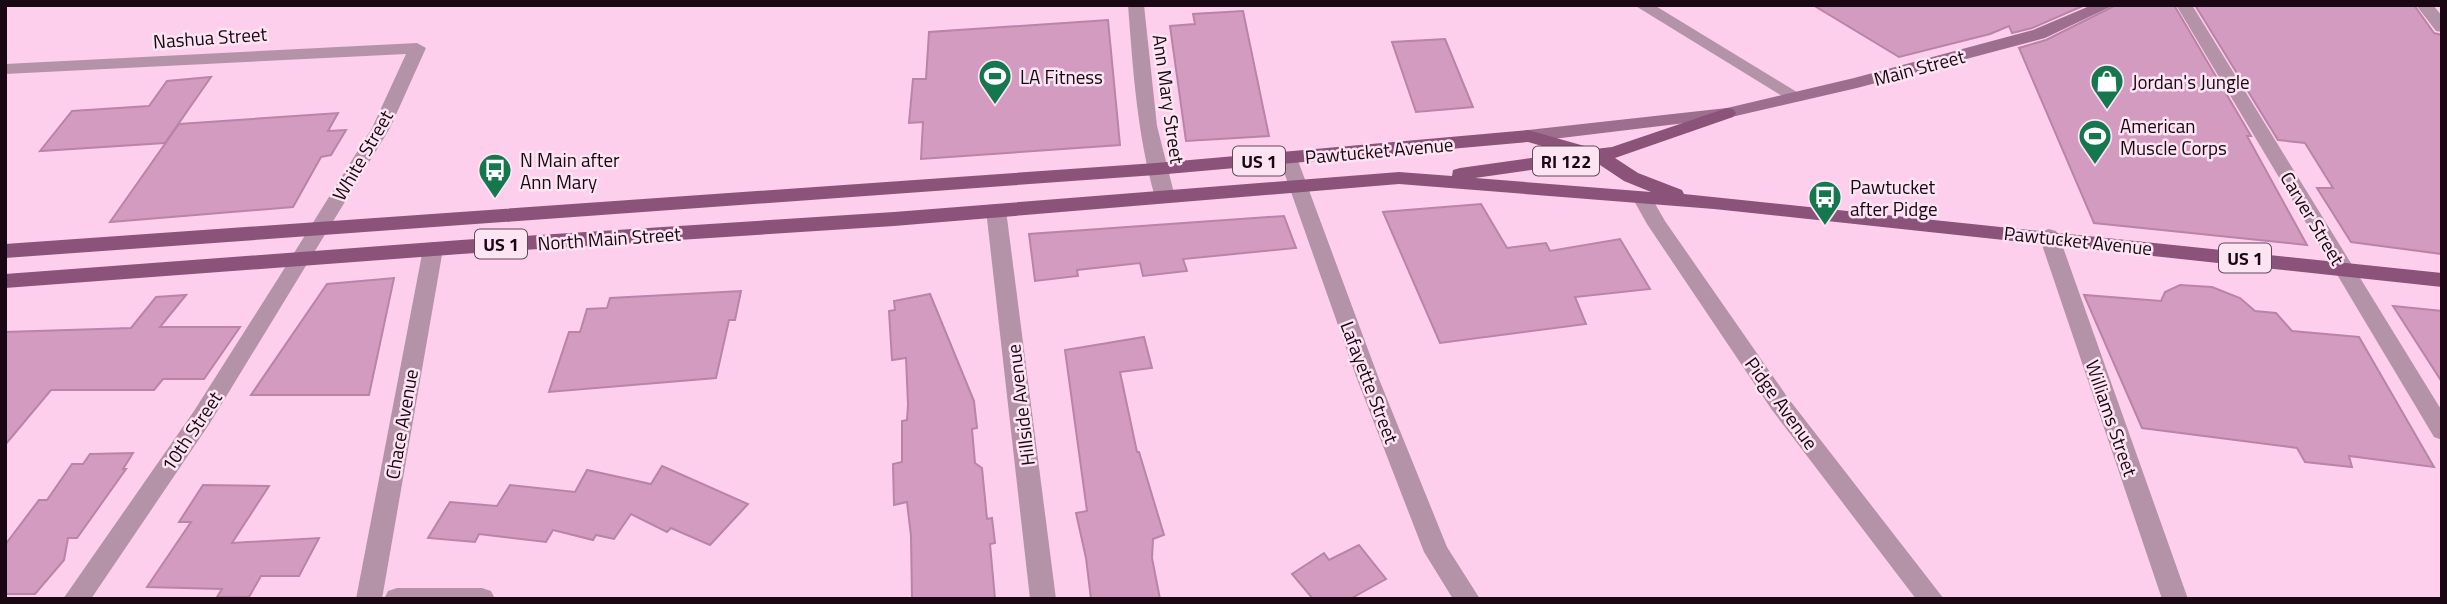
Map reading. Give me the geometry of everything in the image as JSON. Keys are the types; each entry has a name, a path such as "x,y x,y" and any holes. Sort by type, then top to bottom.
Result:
{"main road":[{"name":"Main Street","path":"1399,178 1457,175 1599,156 1727,113 1857,83 2039,34 2106,5"},
{"name":"Main Street","path":"1528,136 1727,113"},
{"name":"Pawtucket Avenue","path":"989,182 1528,136 1599,156 1631,177 1665,192 1714,203"},
{"name":"Pawtucket Avenue","path":"1000,210 1399,178 1714,203 2049,236 2442,280"},
{"name":"North Main Street","path":"5,251 989,182"},
{"path":"989,182 1000,210"},
{"name":"North Main Street","path":"5,281 1000,210"}],"street":[{"name":"Ann Mary Street","path":"1136,5 1144,103 1156,169 1165,197"},
{"path":"1642,5 1796,97"},
{"name":"Carver Street","path":"2184,5 2442,431"},
{"path":"2424,5 2442,27"},
{"name":"Nashua Street","path":"5,69 417,48"},
{"name":"White Street","path":"300,259 381,128 417,48"},
{"name":"Lafayette Street","path":"1288,158 1368,379 1436,552 1467,599"},
{"name":"Pidge Avenue","path":"1643,199 1660,229 1780,404 1931,599"},
{"name":"Hillside Avenue","path":"1000,210 1043,599"},
{"name":"Williams Street","path":"2049,236 2175,599"},
{"name":"Chace Avenue","path":"369,599 433,249"},
{"name":"10th Street","path":"76,599 202,417 300,259"},
{"path":"397,599 482,599"}],"building":[{"path":"1813,5 2085,5 2032,28 2012,33 2009,26 1990,34 1899,57"},
{"path":"2116,5 2174,5 2251,136 2247,136 2307,245 2094,223 2019,48 2046,40"},
{"path":"2195,5 2414,5 2434,33 2442,35 2442,254 2351,242 2317,188 2333,188 2305,143 2278,140"},
{"path":"1243,11 1269,136 1186,141 1170,26 1195,24 1193,14"},
{"path":"1108,20 1120,145 921,159 923,122 909,123 913,79 926,79 929,32"},
{"path":"1445,39 1473,107 1416,112 1392,42"},
{"path":"211,77 165,143 40,151 72,111 149,106 167,81"},
{"path":"338,113 328,131 346,130 331,155 321,157 293,207 110,222 179,124"},
{"path":"1481,204 1507,248 1546,243 1550,251 1620,239 1650,289 1575,297 1586,324 1440,343 1383,212"},
{"path":"1284,216 1296,248 1183,259 1187,271 1143,276 1140,263 1077,270 1078,276 1035,281 1029,234"},
{"path":"394,278 369,395 251,395 327,284"},
{"path":"2180,285 2212,287 2240,298 2255,311 2276,313 2292,331 2359,337 2434,467 2349,456 2352,467 2305,462 2297,448 2142,428 2084,295 2161,301 2165,292"},
{"path":"741,291 735,320 729,320 716,378 549,392 569,332 580,332 587,309 607,308 610,298"},
{"path":"930,294 974,401 977,428 972,429 975,463 982,468 987,519 992,518 995,543 990,544 995,599 912,599 911,536 907,502 894,505 893,464 902,462 902,421 907,420 906,358 892,360 889,311 895,310 894,301"},
{"path":"186,295 160,327 240,327 204,379 163,379 154,390 51,390 5,445 5,332 131,328 156,297"},
{"path":"2393,306 2442,311 2442,382"},
{"path":"1144,337 1152,368 1120,372 1137,452 1164,535 1153,539 1152,558 1160,599 1091,599 1086,558 1076,513 1087,511 1065,350"},
{"path":"133,453 123,469 126,469 77,538 68,538 64,560 35,594 5,594 5,545 39,500 47,500 72,464 83,464 90,454"},
{"path":"662,466 748,504 710,545 671,528 667,532 631,514 614,539 596,535 593,540 553,530 546,542 479,534 475,542 428,538 450,502 497,506 510,485 575,492 587,470 651,484"},
{"path":"203,485 269,486 232,543 319,538 299,576 261,576 249,597 217,597 222,589 147,587 191,522 179,522"},
{"path":"1359,545 1386,579 1350,599 1313,599 1292,574 1324,553 1329,560"}],"place":[{"name":"LA Fitness","path":"995,106"},
{"name":"Jordan's Jungle","path":"2107,111"},
{"name":"American Muscle Corps","path":"2095,166"},
{"name":"N Main after Ann Mary","path":"495,200"},
{"name":"Pawtucket after Pidge","path":"1825,227"}]}
